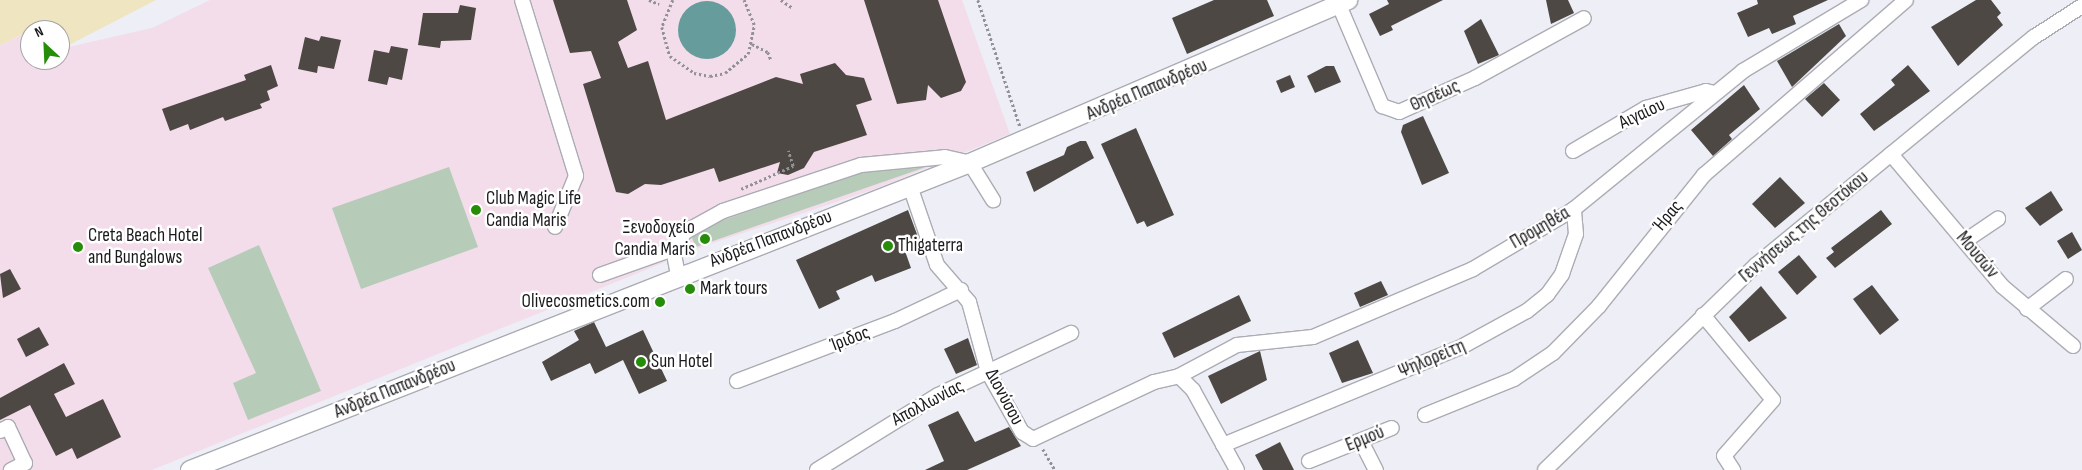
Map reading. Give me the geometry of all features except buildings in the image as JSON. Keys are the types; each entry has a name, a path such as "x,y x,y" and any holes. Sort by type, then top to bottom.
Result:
{"main road":[{"name":"Ανδρέα Παπανδρέου","path":"190,470 678,275 970,163 1344,2"}],"street":[{"path":"522,0 576,176 555,227"},
{"name":"Προμηθέα","path":"1179,376 1237,344 1313,337 1341,327 1473,268 1574,209 1715,93 1765,56 1861,0"},
{"name":"Ήρας","path":"1424,414 1514,379 1553,353 1599,306 1704,175 1906,0"},
{"name":"Θησέως","path":"1344,2 1382,106 1399,112 1475,78 1584,18"},
{"name":"Γεννήσεως της Θεοτόκου","path":"1545,470 1756,265 2034,37 2082,6"},
{"name":"Αιγαίου","path":"1573,151 1646,108 1706,91 1715,93"},
{"name":"Μουσών","path":"1892,154 1965,241 2027,309 2073,346"},
{"path":"600,275 673,249 685,232 723,211 861,165 945,157 970,163 993,200"},
{"name":"Διονύσου","path":"910,186 937,265 961,290 974,315 988,372 1010,417 1033,439 1154,382 1179,376"},
{"name":"Ψηλορείτη","path":"1223,446 1463,346 1527,311 1547,295 1562,274 1576,234 1574,209"},
{"path":"1965,241 1998,219"},
{"path":"673,249 678,275"},
{"path":"2027,309 2066,279"},
{"name":"Ίριδος","path":"737,381 895,321 961,290"},
{"path":"1703,315 1773,400 1726,453 1724,459 1733,470"},
{"name":"Απολλωνίας","path":"817,470 930,399 1071,333"},
{"path":"1179,376 1193,390 1237,470"},
{"path":"0,431 8,427 25,463 11,470"},
{"name":"Ερμού","path":"1309,461 1392,428"},
{"path":"1361,440 1376,470"}],"path":[{"path":"649,0 659,4"},
{"path":"673,0 662,27 664,42 681,66 710,76 725,73 738,65 752,44 754,25 744,0"},
{"path":"781,0 793,8"},
{"path":"978,0 1024,134"},
{"path":"752,44 768,52 771,60"},
{"path":"1033,439 1048,453 1055,470"}],"shaded area":[{"name":"Club Magic Life Candia Maris","path":"210,0 962,0 1010,134 875,189 707,245 152,470 0,470 0,45 20,36 20,70 70,70 70,47 152,28"}],"green space":[{"path":"449,167 478,247 361,289 332,208"},
{"path":"926,167 696,247 692,238 706,226 860,173"},
{"path":"259,245 321,391 248,420 233,383 256,373 208,268"}],"sand":[{"path":"0,0 156,0 70,44 70,20 20,20 20,35 0,45"}],"water":[{"path":"707,1 723,6 731,14 736,30 731,46 723,54 707,59 691,54 683,46 678,30 683,14 691,6"}],"place":[{"name":"Club Magic Life Candia Maris","path":"476,210"},
{"name":"Ξενοδοχείο Candia Maris","path":"705,239"},
{"name":"Thigaterra","path":"888,246"},
{"name":"Creta Beach Hotel and Bungalows","path":"78,247"},
{"name":"Mark tours","path":"690,289"},
{"name":"Olivecosmetics.com","path":"660,302"},
{"name":"Sun Hotel","path":"641,362"}]}
